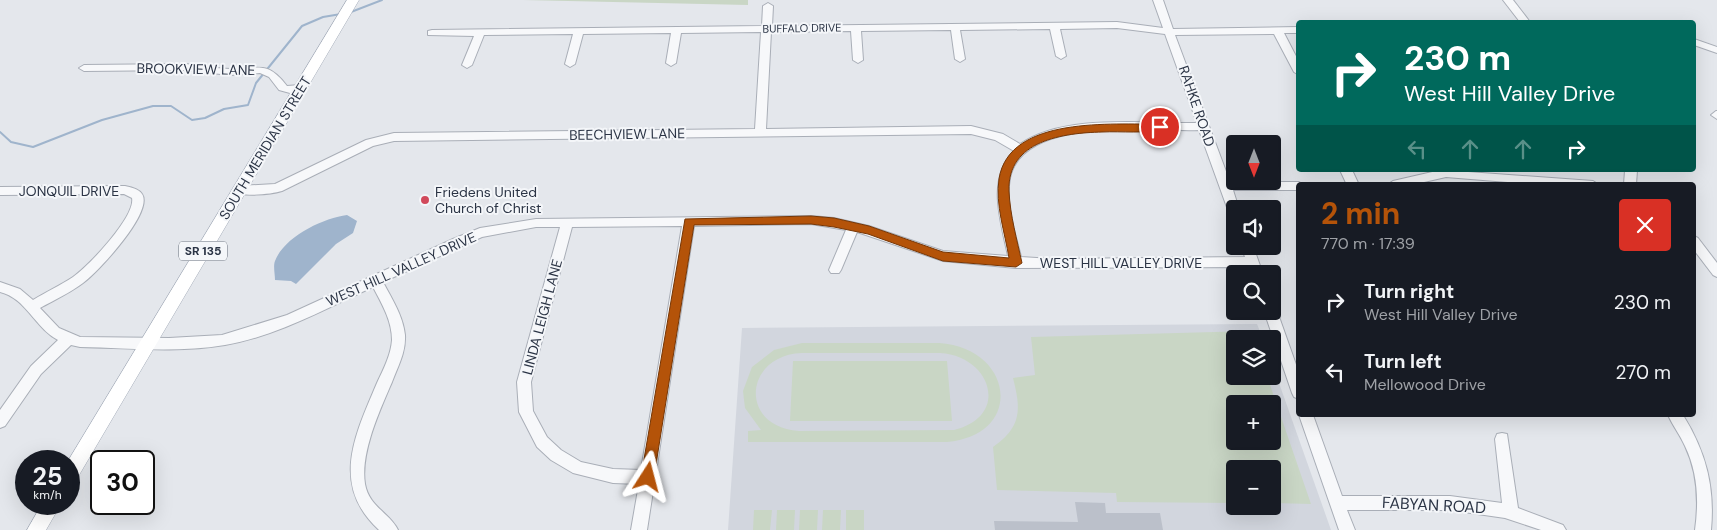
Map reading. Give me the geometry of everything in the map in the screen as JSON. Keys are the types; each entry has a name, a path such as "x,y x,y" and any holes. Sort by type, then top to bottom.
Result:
{"main road":[{"name":"SOUTH MERIDIAN STREET","path":"80,457 353,0"},
{"path":"36,530 45,515"}],"street":[{"name":"RAHKE ROAD","path":"1158,0 1230,200"},
{"path":"1508,0 1523,20"},
{"path":"760,133 768,6"},
{"name":"BUFFALO DRIVE","path":"432,33 1054,25 1117,25 1148,31 1171,32 1296,30"},
{"path":"1054,25 1061,56"},
{"path":"955,27 960,59"},
{"path":"856,28 858,60"},
{"path":"671,63 677,30"},
{"path":"1278,30 1296,66"},
{"path":"570,64 579,31"},
{"path":"467,65 480,32"},
{"path":"1696,43 1717,50"},
{"name":"BROOKVIEW LANE","path":"84,68 184,67 230,72 264,71 275,76 283,88 300,88"},
{"path":"1016,263 1003,192 1005,176 1010,163 1021,150 1044,136 1069,130 1204,126"},
{"name":"BEECHVIEW LANE","path":"239,190 278,188 370,143 394,137 971,130 999,137 1021,150"},
{"path":"1407,182 1446,174 1488,173 1534,182"},
{"path":"1225,186 1296,186"},
{"name":"JONQUIL DRIVE","path":"0,191 125,190 137,195 139,203 135,213 102,259 78,280 32,307"},
{"name":"WEST HILL VALLEY DRIVE","path":"68,339 80,342 222,340 265,329 480,234 512,226 567,223 811,220 869,230 943,256 1016,263 1226,267"},
{"path":"639,530 689,222"},
{"name":"LINDA LEIGH LANE","path":"567,223 524,382 526,412 542,442 556,455 578,468 614,476 648,477"},
{"path":"836,270 853,227"},
{"path":"1696,244 1717,272"},
{"path":"376,280 398,325 400,338 397,352 359,452 357,477 362,497 375,517 390,530"},
{"path":"0,288 19,295 52,330 68,339 36,370 0,422"},
{"path":"1273,320 1296,385"},
{"path":"1307,417 1347,530"},
{"path":"1676,417 1699,460 1711,491 1703,530"},
{"path":"1502,439 1510,512"},
{"name":"FABYAN ROAD","path":"1337,502 1450,503 1488,507 1510,512 1558,530"}],"shaded area":[{"path":"1257,324 1259,330 1226,330 1226,385 1280,385 1331,530 728,530 742,328"}],"green space":[{"path":"523,0 748,0 748,5"},
{"path":"1226,332 1226,385 1270,385 1274,395 1226,395 1226,450 1281,450 1281,417 1311,504 1281,503 1281,460 1226,460 1226,503 1117,502 1116,493 997,490 993,447 1003,440 1014,425 1017,417 1018,408 1013,378 1035,375 1031,337"},
{"path":"802,343 939,343 964,348 983,360 995,375 1000,392 999,409 989,424 972,436 947,442 748,442 748,431 761,430 745,408 743,391 752,367 774,350","holes":["802,353 940,353 958,357 972,364 982,375 987,387 988,400 983,412 972,423 954,430 799,431 779,427 766,417 758,405 756,391 759,378 768,365 783,357"]},
{"path":"793,361 947,361 952,421 790,421"},
{"path":"754,510 772,510 770,530 753,530"},
{"path":"777,510 795,510 794,530 776,530"},
{"path":"800,510 818,510 817,530 799,530"},
{"path":"823,510 841,510 840,530 822,530"},
{"path":"846,510 864,510 864,530 846,530"}],"water":[{"path":"347,215 357,221 353,233 336,244 296,284 291,281 275,280 275,261 287,244 305,230 327,220"}],"building":[{"path":"1075,502 1105,503 1106,513 1160,513 1163,530 995,530 994,521 1078,522"}],"waterway":[{"path":"351,12 382,0"},
{"path":"0,132 11,142 33,147 102,120 153,106 171,106 192,120 205,118 224,109 248,105 256,83 302,26 323,17 341,14"}],"place":[{"name":"Friedens United Church of Christ","path":"425,200"}],"route":[{"path":"648,477 689,222 811,220 834,222 869,230 924,251 943,256 1016,263 1003,192 1005,176 1010,163 1021,150 1044,136 1069,130 1083,128 1160,127"}]}
